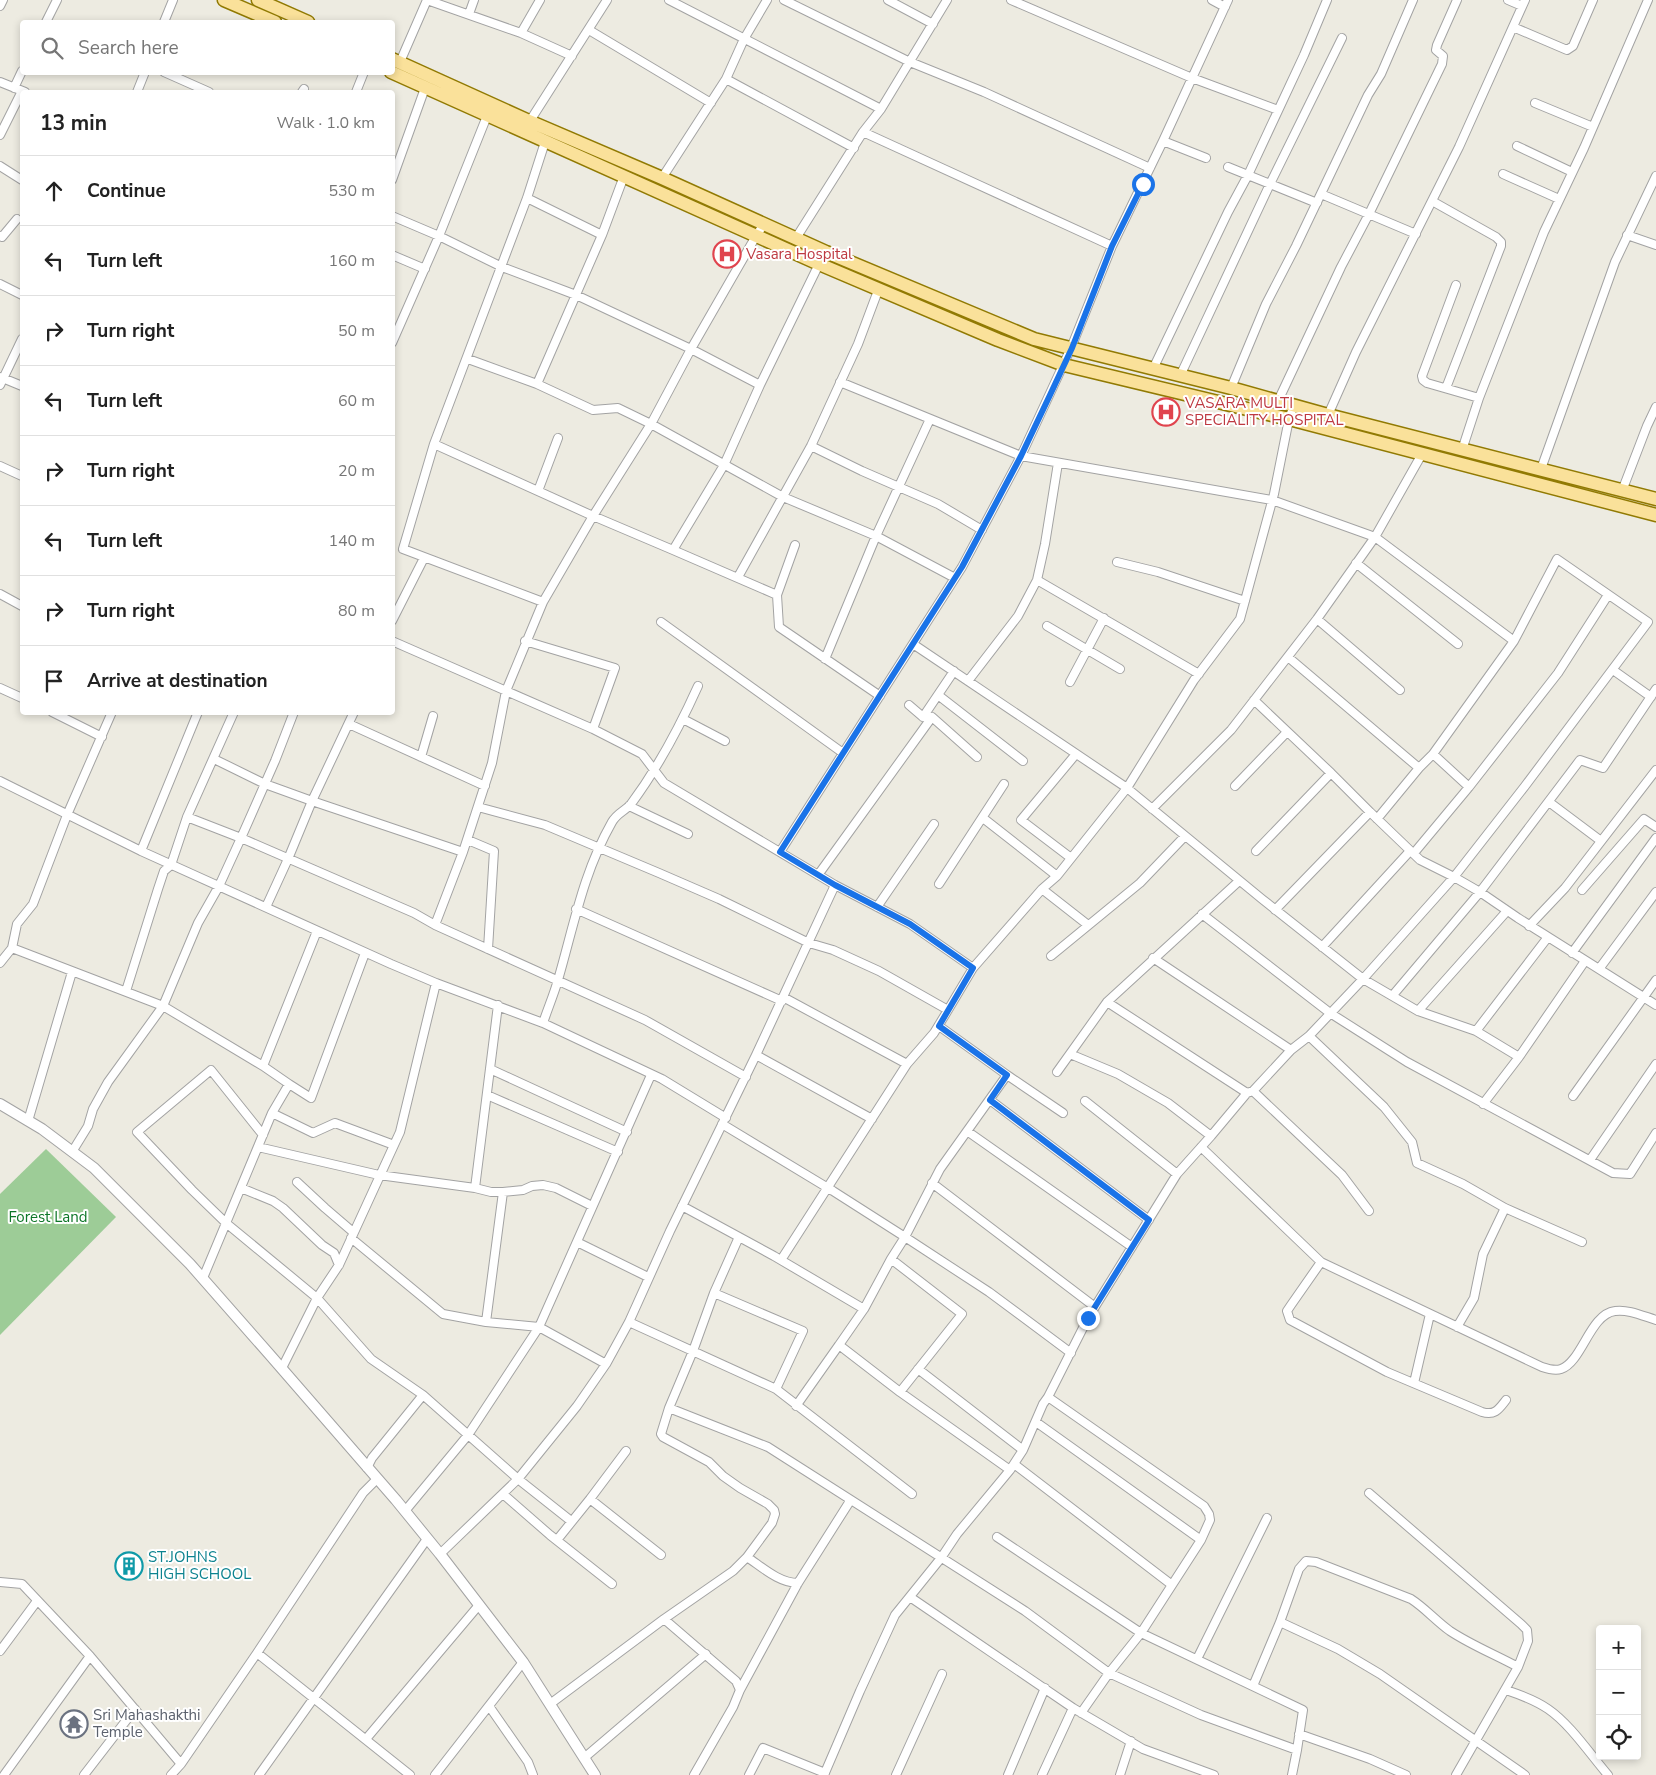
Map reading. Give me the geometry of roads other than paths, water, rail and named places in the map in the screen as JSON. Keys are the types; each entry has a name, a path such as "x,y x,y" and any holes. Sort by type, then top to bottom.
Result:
{"main road":[{"path":"224,0 271,20"},
{"path":"258,0 279,5 305,20"},
{"path":"396,61 526,126 662,178 796,238 1034,338 1656,499"},
{"path":"395,74 487,116 526,126 545,142 819,264 998,340 1064,365 1289,419 1656,515"}],"street":[{"path":"0,6 4,0"},
{"path":"47,20 57,0"},
{"path":"165,20 173,0"},
{"path":"396,61 427,0 521,33 572,56"},
{"path":"469,14 474,0"},
{"path":"521,33 540,0"},
{"path":"526,126 607,0"},
{"path":"669,0 881,109"},
{"path":"662,178 726,79 744,39 767,0"},
{"path":"784,0 910,62 984,92 1150,168"},
{"path":"888,0 933,24"},
{"path":"796,238 863,132 881,109 948,0"},
{"path":"1011,0 1192,78 1278,110"},
{"path":"780,852 955,578 1021,456 1072,348 1112,246 1163,141 1226,3 1212,0"},
{"path":"1153,369 1228,212 1248,175 1327,0"},
{"path":"1231,388 1266,304 1380,74 1413,0"},
{"path":"1278,401 1341,267 1442,64 1443,56 1436,50 1437,45 1457,0"},
{"path":"1328,415 1356,352 1459,147 1524,3 1508,0"},
{"path":"1513,27 1562,48 1570,49 1593,0"},
{"path":"1462,450 1479,398 1544,232 1593,127 1648,0"},
{"path":"589,30 711,103"},
{"path":"1180,376 1270,184 1342,38"},
{"path":"14,88 20,74"},
{"path":"138,90 144,75"},
{"path":"171,75 204,90"},
{"path":"357,90 363,75"},
{"path":"726,79 854,148"},
{"path":"0,82 20,91"},
{"path":"395,172 425,88"},
{"path":"0,135 20,98"},
{"path":"1535,103 1593,127"},
{"path":"395,336 439,236 487,116"},
{"path":"863,132 1112,246"},
{"path":"1163,141 1206,158"},
{"path":"543,602 403,550 434,444 502,267 545,142"},
{"path":"1517,146 1572,172"},
{"path":"0,166 20,179"},
{"path":"1228,167 1317,203"},
{"path":"1503,174 1559,199"},
{"path":"537,384 602,235 624,176"},
{"path":"1541,469 1615,262 1656,176"},
{"path":"1321,194 1416,234"},
{"path":"527,198 602,235"},
{"path":"1432,202 1496,237 1501,246 1446,388"},
{"path":"395,217 439,236 502,267 576,295 691,349 760,385"},
{"path":"0,236 2,237 17,219"},
{"path":"435,925 468,840 492,763 506,691 525,641 543,602 593,516 651,424 691,349 764,224"},
{"path":"1627,235 1656,245"},
{"path":"395,256 425,269"},
{"path":"673,550 724,466 760,385 819,264"},
{"path":"0,284 20,294"},
{"path":"1456,285 1422,376 1423,380 1428,383 1479,398"},
{"path":"738,577 811,446 858,344 879,288"},
{"path":"20,343 1,380 20,385"},
{"path":"468,359 537,384 593,410 618,408 651,424 783,498 876,536 955,578"},
{"path":"840,382 1021,456 1272,500 1375,537 1514,641"},
{"path":"781,1260 907,1064 939,1026 973,968 1042,889 1057,876 1127,788 1199,674 1240,619 1272,500 1289,419 1294,405"},
{"path":"1622,491 1656,407"},
{"path":"825,658 876,536 930,419"},
{"path":"538,491 558,438"},
{"path":"434,444 593,516 776,595"},
{"path":"811,446 862,471 938,504 982,530"},
{"path":"1152,809 1230,730 1317,619 1375,537 1422,454"},
{"path":"968,681 1018,616 1037,580 1045,544 1058,463"},
{"path":"0,466 20,475"},
{"path":"795,545 776,595 779,627 880,696"},
{"path":"395,615 424,558"},
{"path":"1377,819 1433,754 1514,641 1557,559 1656,628"},
{"path":"1117,562 1158,572 1245,601"},
{"path":"1356,563 1458,644"},
{"path":"1037,580 1199,674"},
{"path":"0,594 20,605"},
{"path":"1322,947 1412,852 1469,787 1558,672 1608,595"},
{"path":"1070,682 1104,618"},
{"path":"1317,619 1400,690"},
{"path":"661,622 843,753"},
{"path":"749,1775 763,1748 824,1774 896,1615 941,1558 957,1534 1012,1467 1023,1450 1043,1404 1095,1307 1177,1174 1250,1092 1291,1050 1309,1036 1363,980 1454,877 1648,622"},
{"path":"1046,626 1120,669"},
{"path":"525,641 615,668 594,730"},
{"path":"395,642 594,730 642,754 664,783 835,885 910,924 973,968"},
{"path":"913,644 1127,788 1363,980 1393,995 1418,1011 1476,1031 1519,1057"},
{"path":"1288,657 1420,768"},
{"path":"1613,670 1651,697"},
{"path":"922,717 954,671"},
{"path":"544,1023 558,981 576,909 600,847 612,821 629,806 653,770 683,719 698,686"},
{"path":"0,688 20,697"},
{"path":"1393,995 1480,892 1580,760 1603,768 1656,689"},
{"path":"938,695 1023,761"},
{"path":"1254,700 1420,860 1480,892 1529,926 1656,1005"},
{"path":"910,705 922,717 932,717 977,757"},
{"path":"58,715 102,737"},
{"path":"0,963 12,948 17,924 32,904 67,816 111,715"},
{"path":"141,851 197,715"},
{"path":"126,991 164,871 172,865 187,817 233,715"},
{"path":"72,1152 88,1126 93,1109 108,1082 163,1006 198,923 219,886 265,784 293,715"},
{"path":"266,907 353,715"},
{"path":"421,756 433,716"},
{"path":"818,875 932,717"},
{"path":"683,719 726,741"},
{"path":"349,724 485,786"},
{"path":"1235,786 1287,732"},
{"path":"1071,858 1021,820 1076,754"},
{"path":"1433,754 1469,787"},
{"path":"214,759 265,784 312,802 463,852"},
{"path":"1529,926 1565,888 1656,770"},
{"path":"1256,851 1331,773"},
{"path":"0,781 67,816 317,931 436,984 544,1023 662,1079 989,1292 1071,1353"},
{"path":"939,884 1004,784"},
{"path":"1549,802 1602,840"},
{"path":"629,806 688,834"},
{"path":"478,807 545,824 600,847 719,899 809,943 832,950 879,971 948,1010"},
{"path":"1275,910 1370,812"},
{"path":"187,817 414,912 435,925 645,1020 746,1077"},
{"path":"983,818 1057,876"},
{"path":"1582,890 1644,819 1656,827"},
{"path":"877,907 934,824"},
{"path":"1051,956 1140,883 1185,836"},
{"path":"1572,953 1656,838"},
{"path":"468,840 494,851 488,949"},
{"path":"1057,1072 1107,1002 1239,881"},
{"path":"440,1554 518,1479 576,1406 606,1364 629,1322 648,1277 746,1077 835,885"},
{"path":"1042,889 1088,925"},
{"path":"1599,970 1656,892"},
{"path":"576,909 783,999 907,1064"},
{"path":"1418,1011 1507,911"},
{"path":"1202,914 1330,1013 1407,1062 1613,1173 1630,1174 1656,1133"},
{"path":"263,1066 317,931"},
{"path":"1476,1031 1548,937"},
{"path":"12,948 163,1006 263,1066 311,1098 366,953"},
{"path":"1154,958 1291,1050"},
{"path":"1483,1104 1519,1057 1585,961"},
{"path":"28,1121 72,972"},
{"path":"1573,1096 1656,980"},
{"path":"282,1368 317,1298 339,1265 400,1132 436,984"},
{"path":"1107,1002 1250,1092 1342,1175 1369,1211"},
{"path":"475,1188 498,1005"},
{"path":"939,1026 1007,1075 1063,1112"},
{"path":"1309,1036 1384,1107 1412,1142 1417,1163 1463,1184 1505,1208 1582,1242"},
{"path":"1070,1054 1118,1074 1168,1103 1211,1136"},
{"path":"756,1055 872,1119"},
{"path":"1590,1160 1656,1064"},
{"path":"490,1069 627,1132"},
{"path":"263,1135 211,1070 137,1132 192,1190 226,1222 317,1298 371,1358 423,1395 518,1479 571,1521"},
{"path":"405,1511 468,1435 539,1327 651,1075"},
{"path":"796,1406 864,1309 905,1237 932,1183 1007,1075"},
{"path":"203,1278 272,1113 289,1084"},
{"path":"487,1094 618,1152"},
{"path":"990,1100 1149,1220"},
{"path":"1085,1101 1177,1174"},
{"path":"0,1104 72,1152 100,1175 203,1278 440,1554 523,1662 595,1775"},
{"path":"272,1113 313,1133 335,1123 394,1145"},
{"path":"967,1130 1132,1247"},
{"path":"258,1147 379,1176 475,1188 491,1192 522,1190 532,1186 543,1185 556,1188 592,1206"},
{"path":"1202,1147 1321,1262 1552,1370 1561,1369 1569,1364 1596,1324 1606,1313 1616,1311 1632,1312 1656,1320"},
{"path":"297,1182 352,1235 443,1314 486,1322 539,1327 606,1364"},
{"path":"932,1183 1095,1307"},
{"path":"241,1188 273,1201 283,1208 322,1245 334,1253 339,1265"},
{"path":"486,1322 504,1192"},
{"path":"682,1206 781,1260 864,1309"},
{"path":"1457,1327 1474,1298 1483,1254 1505,1208"},
{"path":"550,1704 664,1619 719,1582 747,1557 772,1523 775,1514 768,1504 723,1476 709,1462 663,1437 662,1430 714,1293 738,1237"},
{"path":"577,1242 648,1277"},
{"path":"891,1259 962,1314 900,1392"},
{"path":"1321,1262 1291,1305 1288,1311 1290,1320 1387,1372 1488,1414 1498,1411 1506,1400"},
{"path":"714,1293 803,1331 776,1389"},
{"path":"1414,1383 1430,1314"},
{"path":"629,1322 776,1389 912,1494"},
{"path":"839,1345 900,1392 1012,1467 1172,1585"},
{"path":"918,1369 1023,1450"},
{"path":"367,1468 372,1458 423,1395"},
{"path":"1048,1397 1204,1506 1210,1520 1201,1540 1142,1633 1109,1673 1081,1713"},
{"path":"669,1408 768,1447 1025,1611 1109,1673 1201,1715 1297,1750"},
{"path":"1036,1422 1201,1540"},
{"path":"557,1540 626,1451"},
{"path":"171,1775 181,1764 257,1653 363,1493 377,1479"},
{"path":"1369,1493 1527,1630 1528,1642 1518,1667 1456,1775"},
{"path":"503,1494 612,1584"},
{"path":"590,1499 660,1554"},
{"path":"694,1775 733,1707 740,1690 798,1583 850,1500"},
{"path":"1197,1659 1266,1518"},
{"path":"997,1538 1142,1633 1303,1710 1292,1775"},
{"path":"259,1775 427,1539"},
{"path":"747,1557 780,1578 790,1583 798,1583"},
{"path":"1253,1686 1280,1622 1299,1569 1303,1563 1310,1560 1410,1599 1421,1605 1441,1625 1452,1632 1518,1667"},
{"path":"0,1582 22,1584 90,1656 181,1764"},
{"path":"910,1597 1081,1713 1143,1748 1214,1775"},
{"path":"0,1652 37,1601"},
{"path":"366,1740 479,1604"},
{"path":"664,1619 736,1681 740,1690"},
{"path":"1280,1622 1338,1649 1380,1674 1525,1775"},
{"path":"257,1653 410,1775"},
{"path":"584,1758 706,1654"},
{"path":"4,1775 90,1656"},
{"path":"435,1775 523,1662"},
{"path":"896,1775 942,1674"},
{"path":"1008,1775 1045,1688"},
{"path":"1506,1690 1533,1700 1550,1711 1568,1728 1608,1775"},
{"path":"489,1706 528,1762 533,1775"},
{"path":"1042,1775 1073,1708"},
{"path":"84,1775 135,1709"},
{"path":"1299,1734 1370,1759 1406,1775"},
{"path":"1120,1775 1131,1742"}],"place":[{"name":"Vasara Hospital","path":"727,254"},
{"name":"VASARA MULTI SPECIALITY HOSPITAL","path":"1166,412"},
{"name":"ST.JOHNS HIGH SCHOOL","path":"129,1566"},
{"name":"Sri Mahashakthi Temple","path":"74,1724"}],"park label":[{"name":"Forest Land","path":"48,1217"}]}
